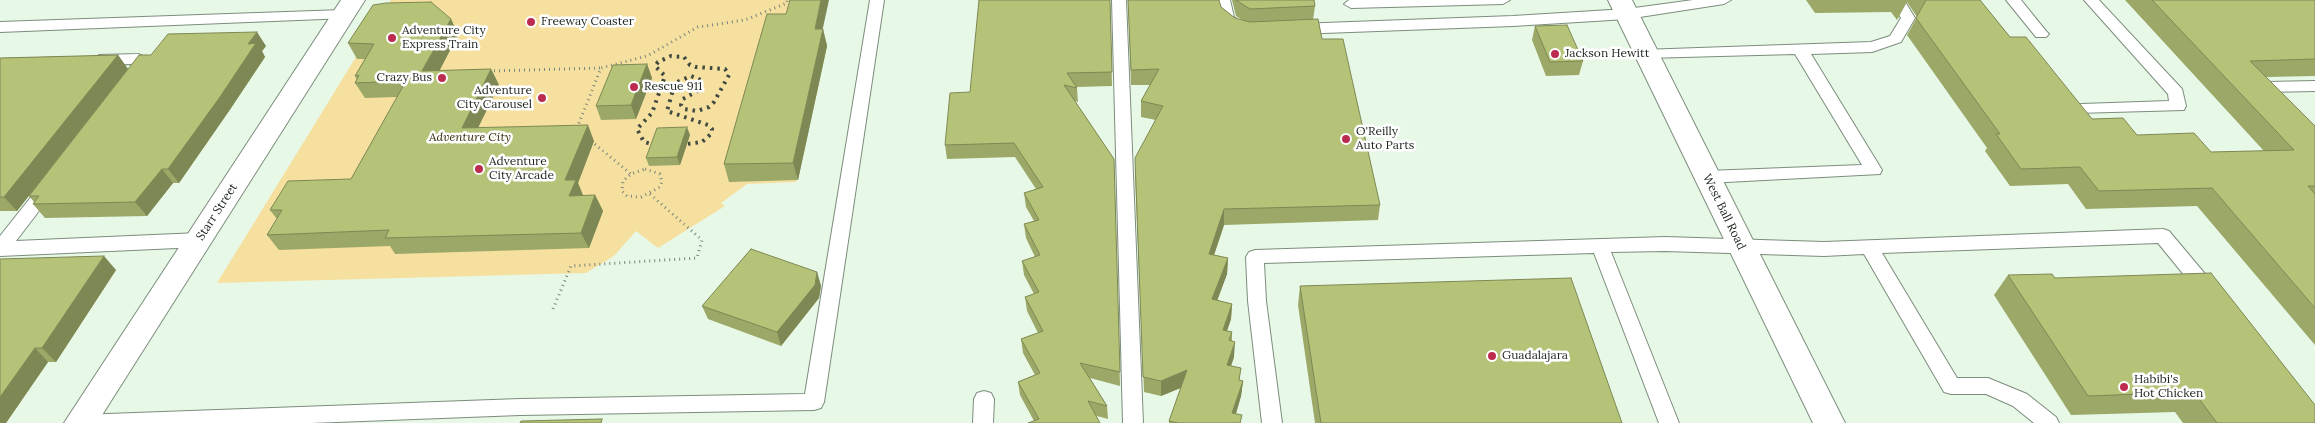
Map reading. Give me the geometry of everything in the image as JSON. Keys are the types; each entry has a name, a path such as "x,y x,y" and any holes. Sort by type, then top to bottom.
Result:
{"main road":[{"name":"Starr Street","path":"80,423 348,7"},
{"name":"West Ball Road","path":"1623,7 1829,423"}],"lane":[{"path":"80,423 520,407 814,402 877,0"},
{"path":"1119,0 1133,423"},
{"path":"1224,0 1227,19 1240,29 1259,30"},
{"path":"1351,4 1503,0"},
{"path":"1278,30 1373,27 1724,0"},
{"path":"1646,53 1872,47 1896,39 1908,18 1898,0"},
{"path":"2013,0 2041,34"},
{"path":"2082,109 2178,106 2176,93 2091,0"},
{"path":"0,27 348,7"},
{"path":"1707,177 1874,170 1800,49"},
{"path":"84,60 138,59 140,67 122,90"},
{"path":"2266,88 2315,86"},
{"path":"0,248 61,169"},
{"path":"1272,423 1257,301 1255,257 1665,244 1824,249 2163,236 2218,303"},
{"path":"0,248 199,240"},
{"path":"1600,246 1669,423"},
{"path":"1869,247 1951,386 1988,386 2020,400 2049,423"},
{"path":"983,423 984,399"}],"path":[{"path":"483,71 600,68 647,56 698,27 745,20 787,3 787,0"},
{"path":"583,135 577,129 600,68"},
{"path":"590,140 631,174"},
{"path":"650,169 660,174 662,182 650,194 633,197 622,191 623,181 631,174 650,169"},
{"path":"554,309 571,266 697,258 702,240 650,194"}],"green space":[{"name":"Adventure City","path":"391,0 810,0 824,51 796,182 747,184 721,203 725,206 658,248 636,231 614,256 586,273 217,283"}],"building":[{"path":"790,0 821,0 815,29 823,29 793,163 724,164 767,14 786,14"},
{"path":"979,0 1110,0 1112,72 1067,73 1077,88 1064,85 1114,159 1120,372 1080,363 1107,406 1088,401 1100,423 1028,423 1039,419 1018,382 1040,373 1021,339 1043,331 1025,297 1039,292 1022,261 1040,255 1024,224 1039,220 1024,193 1043,187 1014,143 945,145 950,93 970,92"},
{"path":"1128,0 1219,0 1221,7 1235,18 1250,22 1318,19 1322,39 1343,39 1380,205 1224,209 1209,254 1228,258 1212,299 1232,304 1223,330 1232,332 1229,340 1235,342 1227,365 1241,368 1239,380 1243,381 1232,413 1242,415 1240,423 1178,423 1169,421 1187,370 1161,381 1143,377 1135,158 1163,106 1141,101 1159,69 1131,70"},
{"path":"1236,0 1314,0 1315,6 1250,9"},
{"path":"1926,0 1980,0 2010,37 2026,37 2092,119 2123,118 2137,135 2194,133 2211,152 2294,150 2152,0 2315,0 2315,59 2250,61 2315,126 2315,186 2308,186 2315,194 2315,308 2212,188 2099,191 2080,167 2021,169 1996,134 2000,134 1916,18"},
{"path":"431,2 451,19 422,71 491,69 462,128 588,125 565,180 576,180 569,196 595,195 581,233 385,238 389,230 267,235 282,210 270,210 288,181 351,179 406,81 355,83 359,75 355,76 374,44 348,43 373,5"},
{"path":"1567,25 1583,61 1550,62 1535,26"},
{"path":"257,32 248,44 256,43 220,97 168,169 162,169 135,202 33,204 39,196 29,196 139,55 151,55 168,34"},
{"path":"118,55 4,197 0,197 0,58"},
{"path":"647,64 631,105 596,106 613,65"},
{"path":"687,127 677,157 646,158 657,128"},
{"path":"751,249 817,272 815,285 777,332 702,306"},
{"path":"104,256 42,348 35,348 0,397 0,259"},
{"path":"2211,273 2315,405 2315,423 2217,423 2194,392 2088,396 2008,275 2052,274 2055,278"},
{"path":"1571,278 1622,423 1321,423 1300,286"},
{"path":"602,419 601,423 520,423 521,421"}],"railway":[{"path":"656,145 644,142 637,129 652,113 665,76 655,66 658,62 671,56 684,57 690,65 696,67 725,69 729,75 714,102 709,107 697,111 684,109 681,105 683,99 701,89 701,80 691,76 675,83 667,111 708,125 712,129 712,133 702,142 687,144"}],"place":[{"name":"Freeway Coaster","path":"531,22"},
{"name":"Adventure City Express Train","path":"392,38"},
{"name":"Jackson Hewitt","path":"1555,54"},
{"name":"Crazy Bus","path":"442,78"},
{"name":"Rescue 911","path":"634,87"},
{"name":"Adventure City Carousel","path":"542,98"},
{"name":"O'Reilly Auto Parts","path":"1346,139"},
{"name":"Adventure City Arcade","path":"479,169"},
{"name":"Guadalajara","path":"1492,356"},
{"name":"Habibi's Hot Chicken","path":"2124,387"}]}
